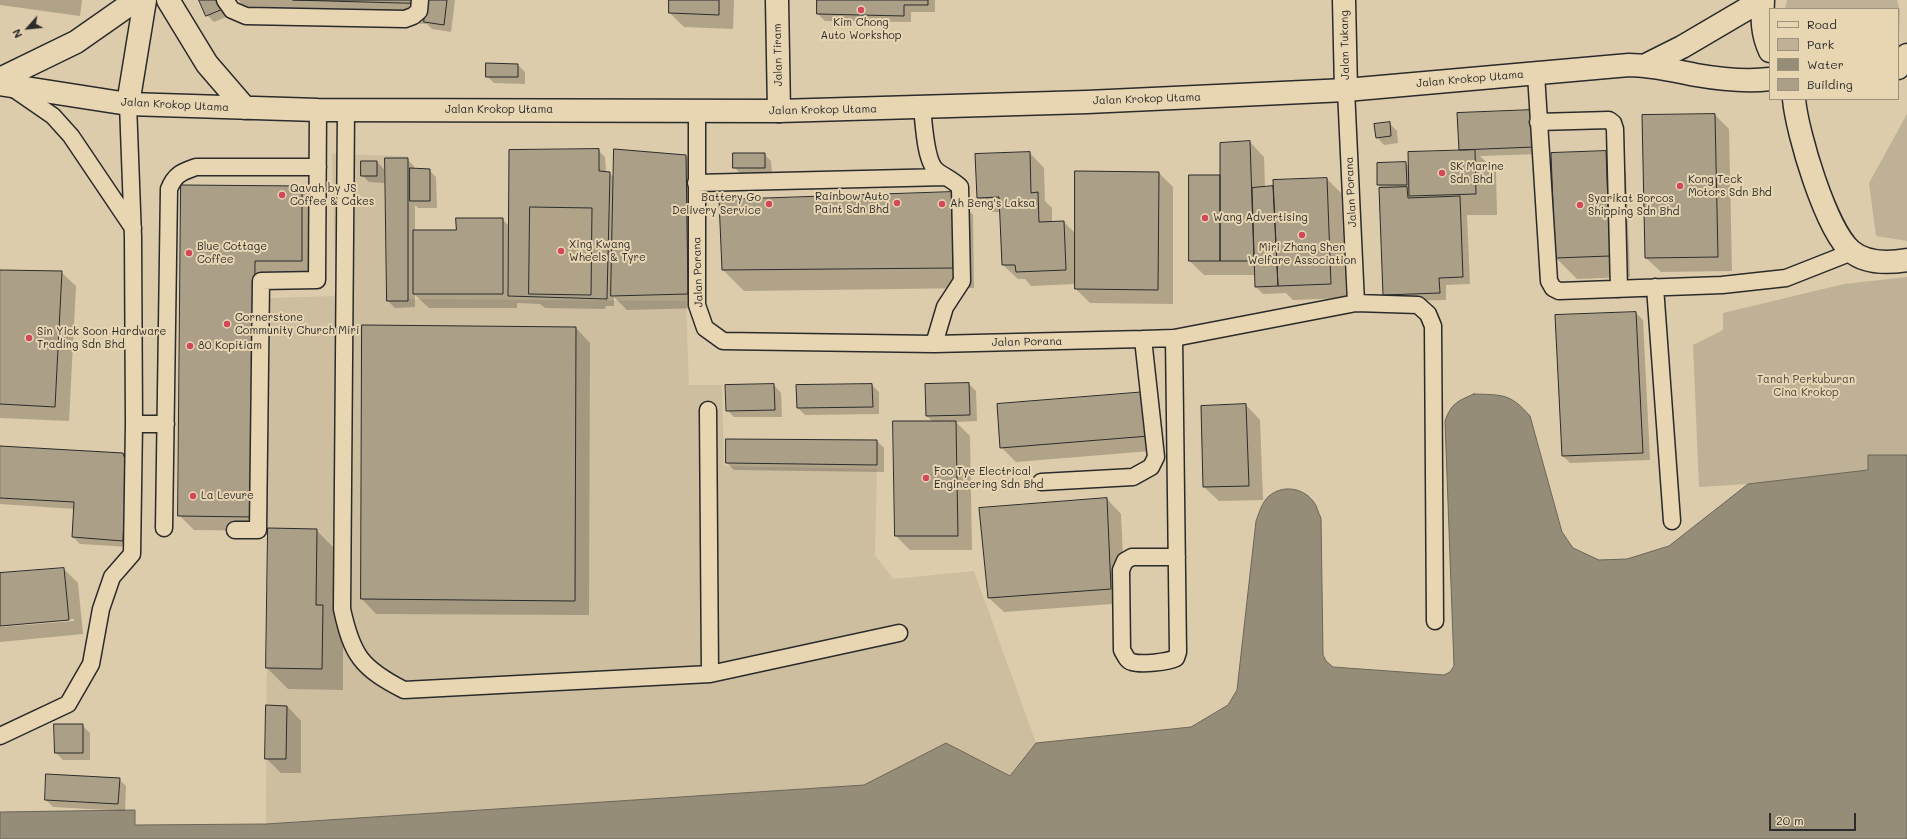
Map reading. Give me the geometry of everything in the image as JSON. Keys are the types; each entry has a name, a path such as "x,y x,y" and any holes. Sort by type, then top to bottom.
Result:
{"street":[{"path":"3,83 76,42 136,0"},
{"path":"128,104 145,0"},
{"path":"168,0 207,64 245,108"},
{"name":"Jalan Tiram","path":"777,0 779,111"},
{"name":"Jalan Tukang","path":"1344,0 1346,90"},
{"path":"1762,0 1762,20 1765,40 1769,49"},
{"path":"1646,65 1682,48 1762,0"},
{"path":"1899,67 1907,55"},
{"path":"1646,65 1697,75 1744,79 1769,79"},
{"name":"Jalan Krokop Utama","path":"3,83 128,104 318,110 779,111 922,108 1346,90 1646,65"},
{"path":"1794,100 1796,117 1828,215 1841,240 1852,252 1868,259 1888,263 1907,260"}],"lane":[{"path":"225,0 232,10 246,16 405,19 413,16 419,11 420,0"},
{"path":"1536,74 1549,281 1553,288 1559,291 1722,285 1786,278 1852,252"},
{"path":"3,83 53,116 71,136 133,228"},
{"name":"Jalan Porana","path":"697,110 697,304 705,328 723,342 934,344 1143,339 1174,338 1356,304 1346,90"},
{"path":"0,736 68,704 91,664 101,609 112,577 132,554 134,424 133,228 128,104"},
{"path":"922,108 930,162 936,171 954,181 960,187 962,281 945,308 934,344"},
{"path":"235,530 258,530 261,280 317,280 318,110"},
{"path":"346,110 342,609 348,635 361,661 382,679 404,690 710,674 899,633"},
{"path":"1538,122 1609,120 1613,123 1615,129 1619,289"},
{"path":"164,528 169,189 173,178 184,171 196,167 318,167"},
{"path":"696,183 946,177"},
{"path":"1655,287 1672,521"},
{"path":"1356,304 1418,305 1428,314 1432,326 1435,621"},
{"path":"1174,338 1177,557 1178,652 1176,658 1169,662 1132,662 1126,658 1122,650 1121,570 1125,561 1132,557 1177,557"},
{"path":"1041,482 1133,477 1151,467 1156,457 1143,339"},
{"path":"708,410 710,674"},
{"path":"134,424 166,424"}],"shaded area":[{"path":"332,154 408,156 409,299 686,301 689,385 722,385 724,466 877,469 875,555 893,579 974,571 1036,743 1010,776 946,743 864,785 266,824 268,298 336,296"}],"green space":[{"path":"1787,0 1897,0 1900,11 1899,32 1899,8 1785,8"},
{"path":"1907,114 1907,241 1876,236 1869,183"},
{"name":"Tanah Perkuburan Cina Krokop","path":"1907,277 1907,455 1868,455 1868,470 1748,484 1699,487 1693,345 1723,330 1723,313 1844,284"}],"water":[{"path":"1474,394 1499,395 1511,399 1523,408 1530,416 1562,532 1573,548 1599,560 1627,559 1669,546 1748,484 1868,470 1868,455 1907,455 1907,839 0,839 0,812 135,810 135,825 266,824 864,785 946,743 1010,776 1036,743 1191,727 1228,705 1237,690 1256,521 1264,501 1274,492 1286,489 1298,490 1308,496 1316,505 1321,518 1323,655 1326,661 1333,667 1444,675 1450,672 1454,666 1445,421 1455,404"}],"building":[{"path":"199,0 219,0 223,9 206,16"},
{"path":"293,0 415,0 415,3"},
{"path":"427,0 447,0 444,25 424,22"},
{"path":"669,0 719,0 719,15 669,13"},
{"name":"Kim Chong Auto Workshop","path":"817,0 928,0 928,5 904,5 904,16 817,14"},
{"path":"486,63 518,64 518,77 486,77"},
{"path":"1532,110 1534,147 1459,150 1457,113"},
{"name":"Kong Teck Motors Sdn Bhd","path":"1715,114 1718,257 1645,258 1642,115"},
{"path":"1390,122 1391,136 1376,138 1374,124"},
{"path":"1250,141 1254,261 1220,261 1220,143"},
{"path":"599,149 599,171 610,172 607,299 508,296 509,150"},
{"path":"614,149 686,155 688,294 611,296"},
{"name":"SK Marine Sdn Bhd","path":"1475,150 1476,194 1409,196 1408,152"},
{"name":"Syarikat Borcos Shipping Sdn Bhd","path":"1606,151 1610,256 1555,258 1551,153"},
{"path":"1030,152 1031,193 1038,192 1039,222 1064,221 1066,270 1016,272 1015,265 1002,265 999,197 977,198 975,154"},
{"path":"733,153 765,153 765,168 733,168"},
{"path":"385,158 408,158 408,301 387,301"},
{"path":"361,161 377,161 377,176 361,176"},
{"path":"1406,162 1407,185 1377,185 1377,163"},
{"path":"410,168 430,169 430,201 410,201"},
{"path":"1075,171 1159,172 1158,290 1075,289"},
{"name":"Wang Advertising","path":"1189,175 1220,175 1220,261 1189,261"},
{"name":"Miri Zhang Shen Welfare Association","path":"1327,178 1331,284 1278,286 1273,180"},
{"path":"181,185 302,186 302,261 255,261 253,517 178,516"},
{"path":"1273,186 1278,286 1255,287 1252,188"},
{"path":"1407,187 1408,198 1460,196 1463,277 1439,278 1440,293 1383,295 1379,188"},
{"path":"952,192 953,268 722,270 719,200"},
{"name":"Xing Kwang Wheels & Tyre","path":"530,207 592,208 591,295 529,294"},
{"path":"456,218 503,218 503,294 413,294 413,230 456,230"},
{"name":"Sin Yick Soon Hardware Trading Sdn Bhd","path":"0,270 62,271 55,407 0,404"},
{"path":"1636,312 1643,453 1562,456 1555,315"},
{"path":"362,325 576,327 575,601 361,599"},
{"path":"969,383 970,415 926,416 925,384"},
{"path":"774,384 775,410 726,411 725,385"},
{"path":"872,384 873,407 797,408 796,385"},
{"path":"1146,392 1149,436 1000,448 997,404"},
{"path":"1246,404 1249,486 1203,487 1201,406"},
{"name":"Foo Tye Electrical Engineering Sdn Bhd","path":"893,421 956,421 958,536 895,536"},
{"path":"726,439 877,440 877,465 726,463"},
{"path":"0,446 123,453 127,466 123,541 72,537 74,502 0,498"},
{"path":"1107,498 1111,589 988,598 979,508"},
{"path":"268,528 317,529 316,605 323,605 322,669 266,668"},
{"path":"64,568 69,620 0,626 0,573"},
{"path":"266,705 287,706 286,759 265,759"},
{"path":"54,724 83,724 83,753 55,753"},
{"path":"46,774 120,778 118,804 45,800"}],"place":[{"name":"Kim Chong Auto Workshop","path":"861,10"},
{"name":"SK Marine Sdn Bhd","path":"1442,173"},
{"name":"Kong Teck Motors Sdn Bhd","path":"1680,186"},
{"name":"Qavah by JS Coffee & Cakes","path":"282,195"},
{"name":"Rainbow Auto Paint Sdn Bhd","path":"897,203"},
{"name":"Battery Go Delivery Service","path":"769,204"},
{"name":"Ah Beng's Laksa","path":"942,204"},
{"name":"Syarikat Borcos Shipping Sdn Bhd","path":"1580,205"},
{"name":"Wang Advertising","path":"1205,218"},
{"name":"Miri Zhang Shen Welfare Association","path":"1302,235"},
{"name":"Xing Kwang Wheels & Tyre","path":"561,251"},
{"name":"Blue Cottage Coffee","path":"189,253"},
{"name":"Cornerstone Community Church Miri","path":"227,324"},
{"name":"Sin Yick Soon Hardware Trading Sdn Bhd","path":"29,338"},
{"name":"80 Kopitiam","path":"190,346"},
{"name":"Foo Tye Electrical Engineering Sdn Bhd","path":"926,478"},
{"name":"La Levure","path":"193,496"}]}
